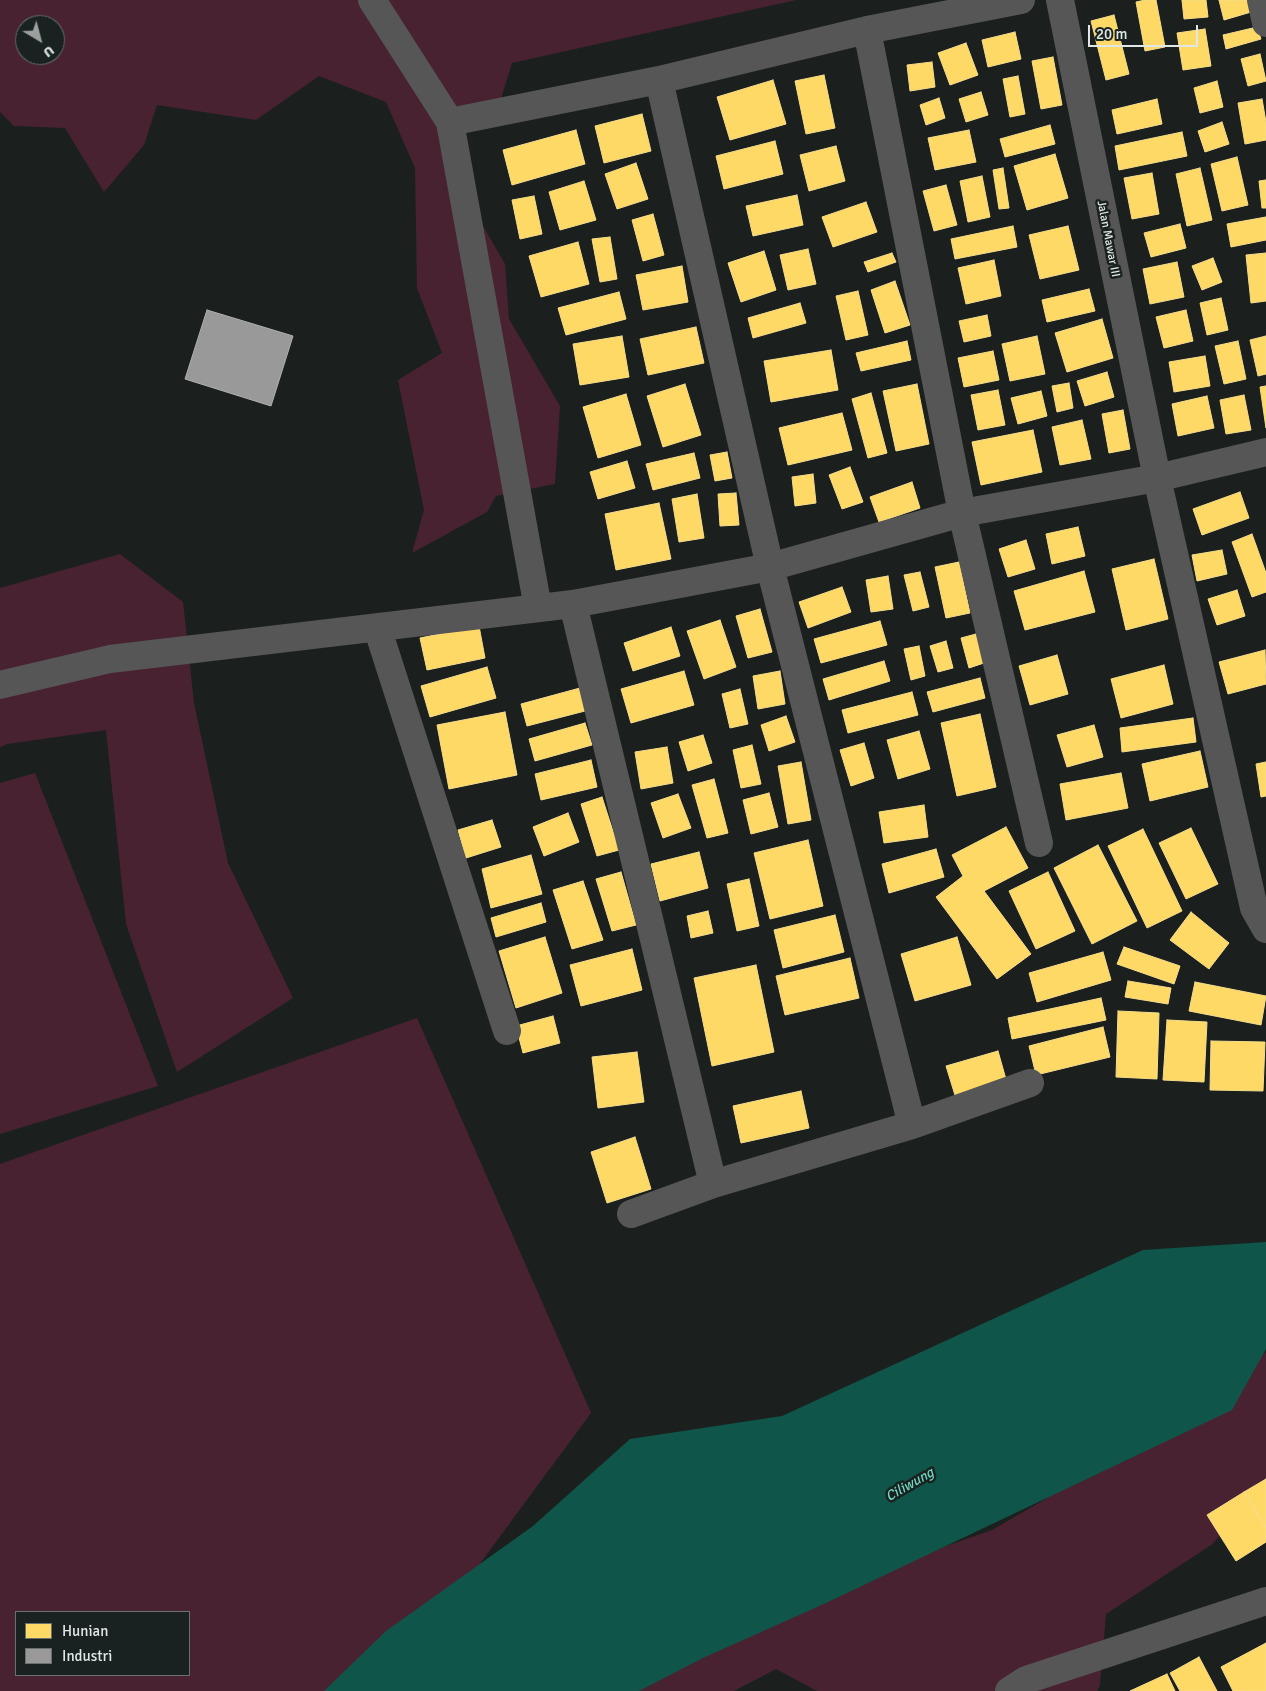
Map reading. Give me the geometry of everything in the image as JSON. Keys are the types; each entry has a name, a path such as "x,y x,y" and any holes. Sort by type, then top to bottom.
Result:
{"street":[{"path":"372,0 450,122 538,608"},
{"path":"450,122 659,80 867,30 1021,0"},
{"name":"Jalan Mawar III","path":"1060,0 1157,478 1254,908 1266,930"},
{"path":"1261,0 1266,23"},
{"path":"867,30 962,513 1039,843"},
{"path":"659,80 770,567 912,1125"},
{"path":"0,685 110,659 573,604 770,567 962,513 1157,478 1266,452"},
{"path":"573,604 713,1184"},
{"path":"377,627 507,1031"},
{"path":"631,1214 713,1184 912,1125 1030,1083"},
{"path":"1009,1691 1026,1680 1266,1601"}],"shaded area":[{"path":"0,0 796,0 512,63 499,105 454,118 468,200 505,264 509,319 560,406 555,484 496,496 487,512 412,553 424,510 398,380 442,353 417,288 415,168 386,102 319,76 256,120 157,105 144,145 104,192 65,128 14,126 0,112"},
{"path":"120,554 183,602 194,703 228,863 293,998 177,1072 126,924 106,730 7,744 0,747 0,588"},
{"path":"35,773 158,1086 0,1134 0,783"},
{"path":"417,1018 591,1413 386,1691 0,1691 0,1164"},
{"path":"1266,1352 1266,1491 1211,1545 1106,1614 1100,1685 1097,1691 817,1691 776,1669 734,1691 619,1691 740,1618 992,1530 1167,1429"}],"water":[{"name":"Ciliwung","path":"1266,1242 1266,1349 1232,1410 826,1603 703,1658 639,1691 324,1691 386,1631 533,1526 630,1439 782,1416 1143,1250"}],"building: Hunian":[{"path":"1156,0 1165,47 1145,51 1136,2"},
{"path":"1182,0 1206,0 1208,17 1184,19"},
{"path":"1219,0 1256,0 1258,10 1224,20"},
{"path":"1114,15 1129,74 1106,80 1091,21"},
{"path":"1257,27 1261,39 1226,49 1223,35"},
{"path":"1205,29 1211,66 1183,70 1177,33"},
{"path":"1015,32 1021,59 988,67 982,40"},
{"path":"966,43 978,75 950,85 938,53"},
{"path":"1260,54 1266,81 1248,86 1241,59"},
{"path":"1053,57 1062,105 1041,109 1032,61"},
{"path":"932,62 935,87 910,91 907,65"},
{"path":"824,75 835,128 806,134 795,81"},
{"path":"1018,76 1025,114 1010,117 1003,79"},
{"path":"773,80 786,124 730,140 717,97"},
{"path":"1217,81 1223,107 1200,113 1194,88"},
{"path":"981,92 988,115 966,122 959,99"},
{"path":"939,98 945,118 926,125 920,105"},
{"path":"1157,99 1162,124 1117,134 1112,110"},
{"path":"1262,99 1266,122 1266,140 1245,144 1238,103"},
{"path":"642,114 651,151 604,163 595,126"},
{"path":"1222,122 1229,144 1205,152 1198,131"},
{"path":"1050,125 1055,144 1005,157 1000,139"},
{"path":"576,130 585,164 512,185 503,150"},
{"path":"969,130 976,162 935,170 928,138"},
{"path":"1182,132 1187,156 1119,170 1115,146"},
{"path":"775,141 783,174 724,189 716,156"},
{"path":"836,146 845,181 809,191 800,155"},
{"path":"1055,154 1068,198 1027,210 1014,166"},
{"path":"1237,157 1248,205 1222,211 1211,164"},
{"path":"636,163 648,199 617,209 605,174"},
{"path":"1003,168 1009,208 999,209 993,170"},
{"path":"1200,168 1212,220 1187,226 1176,174"},
{"path":"1152,173 1159,214 1132,219 1124,178"},
{"path":"982,176 990,217 968,222 960,181"},
{"path":"1266,180 1266,208 1262,208 1259,181"},
{"path":"584,181 596,220 560,230 549,192"},
{"path":"946,185 957,225 934,231 923,191"},
{"path":"797,195 803,225 753,236 746,206"},
{"path":"534,196 542,234 520,239 512,200"},
{"path":"866,202 877,232 833,247 822,217"},
{"path":"653,214 664,255 643,261 632,220"},
{"path":"1266,217 1266,240 1231,247 1227,224"},
{"path":"1180,224 1186,248 1151,257 1144,233"},
{"path":"1013,226 1017,247 955,259 951,239"},
{"path":"1068,226 1079,270 1040,279 1029,235"},
{"path":"610,237 617,279 600,282 592,239"},
{"path":"578,242 589,284 541,297 529,256"},
{"path":"808,249 816,284 788,290 780,255"},
{"path":"764,251 776,290 741,302 728,263"},
{"path":"892,253 896,262 868,272 864,262"},
{"path":"1266,253 1266,301 1251,303 1246,255"},
{"path":"1213,258 1222,282 1202,290 1192,266"},
{"path":"994,260 1001,296 966,304 958,268"},
{"path":"1177,262 1184,297 1150,304 1143,269"},
{"path":"682,266 688,302 643,310 636,275"},
{"path":"895,281 910,325 885,333 871,290"},
{"path":"1089,289 1095,311 1047,322 1042,300"},
{"path":"858,291 868,335 846,340 836,296"},
{"path":"619,292 626,319 566,335 558,308"},
{"path":"1221,298 1228,330 1207,335 1200,303"},
{"path":"800,303 806,323 753,338 748,318"},
{"path":"1186,310 1193,341 1164,348 1156,317"},
{"path":"987,315 991,336 964,342 959,321"},
{"path":"1102,319 1113,358 1067,372 1055,333"},
{"path":"696,327 704,363 648,375 640,339"},
{"path":"622,336 629,377 580,385 573,344"},
{"path":"1037,336 1045,374 1010,381 1002,344"},
{"path":"1266,336 1266,374 1258,376 1250,340"},
{"path":"907,341 911,360 861,371 856,353"},
{"path":"1238,341 1246,379 1224,384 1215,346"},
{"path":"831,350 838,390 771,402 764,361"},
{"path":"993,351 999,380 964,387 958,358"},
{"path":"1205,356 1210,386 1174,392 1169,362"},
{"path":"1107,372 1114,397 1085,406 1077,381"},
{"path":"1069,383 1073,408 1057,412 1052,386"},
{"path":"685,384 701,435 663,447 647,396"},
{"path":"917,384 929,444 896,451 883,391"},
{"path":"1266,386 1266,428 1260,387"},
{"path":"998,390 1005,425 978,430 971,395"},
{"path":"1041,391 1047,416 1018,424 1011,398"},
{"path":"871,393 887,453 868,458 852,399"},
{"path":"626,394 641,445 598,458 583,407"},
{"path":"1244,395 1251,430 1226,434 1220,400"},
{"path":"1207,396 1214,428 1178,436 1172,404"},
{"path":"1123,410 1130,449 1109,453 1102,414"},
{"path":"842,413 852,450 788,465 779,428"},
{"path":"1082,420 1091,459 1060,465 1052,427"},
{"path":"1033,430 1042,472 981,485 972,442"},
{"path":"727,452 732,478 715,481 710,455"},
{"path":"694,453 700,478 653,490 646,464"},
{"path":"627,461 635,488 598,499 590,472"},
{"path":"850,467 863,502 842,509 829,475"},
{"path":"813,474 816,503 795,506 792,477"},
{"path":"912,482 920,508 879,522 870,497"},
{"path":"1240,492 1249,518 1202,535 1193,509"},
{"path":"736,493 739,525 720,526 718,494"},
{"path":"697,494 704,538 679,542 672,499"},
{"path":"659,503 671,559 616,570 605,514"},
{"path":"1078,527 1085,556 1052,564 1046,534"},
{"path":"1252,534 1266,573 1266,592 1252,597 1232,542"},
{"path":"1026,540 1035,569 1008,577 999,549"},
{"path":"1222,550 1227,574 1197,581 1192,555"},
{"path":"1154,559 1168,619 1126,630 1112,569"},
{"path":"959,562 970,613 946,618 935,567"},
{"path":"1084,571 1095,612 1025,630 1014,591"},
{"path":"920,572 929,607 913,611 904,575"},
{"path":"888,576 893,609 871,612 866,580"},
{"path":"842,587 851,612 808,628 799,602"},
{"path":"1237,590 1245,616 1217,625 1208,599"},
{"path":"760,609 772,652 748,658 736,616"},
{"path":"720,620 736,667 704,679 687,631"},
{"path":"880,621 887,645 821,663 814,639"},
{"path":"479,626 485,658 427,670 420,638"},
{"path":"671,627 680,656 633,671 624,643"},
{"path":"976,634 984,663 969,668 961,638"},
{"path":"946,641 953,668 938,672 930,646"},
{"path":"919,646 925,676 911,680 904,649"},
{"path":"1265,650 1266,684 1228,694 1219,662"},
{"path":"1057,655 1068,694 1030,705 1019,666"},
{"path":"884,661 890,681 829,700 823,679"},
{"path":"1164,665 1173,704 1121,718 1111,679"},
{"path":"487,667 496,698 430,717 421,686"},
{"path":"684,671 694,705 631,723 621,689"},
{"path":"780,671 785,704 758,709 753,676"},
{"path":"980,678 985,698 933,712 927,692"},
{"path":"580,688 585,711 527,726 521,704"},
{"path":"740,689 748,724 730,728 722,694"},
{"path":"912,692 918,715 848,733 842,710"},
{"path":"505,712 517,775 449,789 437,725"},
{"path":"980,714 996,787 957,796 941,723"},
{"path":"786,716 795,742 769,751 761,725"},
{"path":"1193,718 1196,742 1122,752 1120,728"},
{"path":"585,723 592,745 535,761 529,739"},
{"path":"1094,725 1103,757 1067,767 1057,735"},
{"path":"919,731 930,769 898,779 887,740"},
{"path":"703,735 712,763 688,771 679,742"},
{"path":"864,743 874,778 851,786 840,750"},
{"path":"752,745 761,784 741,788 733,750"},
{"path":"667,747 673,783 641,789 635,752"},
{"path":"1200,751 1208,787 1150,801 1142,764"},
{"path":"591,760 597,787 541,800 535,774"},
{"path":"801,762 811,820 788,824 778,766"},
{"path":"1266,762 1266,796 1261,797 1256,764"},
{"path":"1121,773 1128,808 1066,820 1060,784"},
{"path":"714,779 728,833 707,838 692,785"},
{"path":"769,793 778,827 751,834 743,800"},
{"path":"678,794 691,828 663,838 651,803"},
{"path":"602,797 619,850 597,856 581,804"},
{"path":"924,805 928,837 884,843 879,812"},
{"path":"568,813 579,842 544,856 533,827"},
{"path":"492,820 501,847 466,858 458,830"},
{"path":"1006,827 1028,868 984,891 1031,954 997,979 936,897 963,876 952,855"},
{"path":"1191,828 1218,884 1186,899 1159,843"},
{"path":"1143,829 1182,911 1147,928 1108,846"},
{"path":"808,840 823,906 770,919 754,853"},
{"path":"1098,845 1137,921 1092,944 1054,868"},
{"path":"936,849 944,877 889,893 882,864"},
{"path":"699,852 708,888 660,901 651,864"},
{"path":"531,855 542,894 491,908 482,869"},
{"path":"621,872 636,925 612,931 596,879"},
{"path":"1048,872 1075,931 1036,949 1009,891"},
{"path":"749,879 759,926 737,931 727,884"},
{"path":"583,881 603,940 572,949 553,890"},
{"path":"541,903 546,922 496,937 491,918"},
{"path":"708,911 713,933 691,938 687,916"},
{"path":"1191,912 1229,943 1209,969 1170,940"},
{"path":"835,915 844,952 783,968 774,930"},
{"path":"545,937 562,993 516,1008 499,951"},
{"path":"957,937 971,985 915,1001 901,954"},
{"path":"1124,947 1180,966 1174,984 1117,964"},
{"path":"632,949 642,990 581,1006 570,965"},
{"path":"1103,952 1111,980 1037,1002 1029,973"},
{"path":"850,958 859,998 785,1015 776,976"},
{"path":"756,965 774,1052 712,1066 694,978"},
{"path":"1128,981 1171,988 1168,1004 1125,997"},
{"path":"1195,982 1266,996 1261,1025 1189,1011"},
{"path":"1101,998 1106,1020 1012,1039 1008,1018"},
{"path":"1118,1011 1159,1013 1157,1079 1116,1077"},
{"path":"553,1016 560,1043 523,1053 516,1026"},
{"path":"1167,1020 1207,1022 1204,1082 1163,1080"},
{"path":"1103,1027 1110,1057 1036,1075 1029,1046"},
{"path":"1211,1041 1265,1042 1263,1091 1210,1090"},
{"path":"998,1051 1009,1090 958,1105 946,1066"},
{"path":"637,1052 644,1102 598,1108 592,1057"},
{"path":"801,1091 809,1128 741,1143 733,1106"},
{"path":"635,1137 651,1189 607,1203 591,1152"},
{"path":"1266,1479 1266,1528 1244,1492"},
{"path":"1244,1492 1266,1528 1266,1542 1236,1561 1207,1515"},
{"path":"1266,1643 1266,1691 1233,1691 1221,1667"},
{"path":"1199,1657 1217,1691 1180,1691 1170,1673"},
{"path":"1167,1674 1175,1691 1130,1691"}],"building: Industri":[{"path":"207,310 293,336 271,406 185,379"}]}
